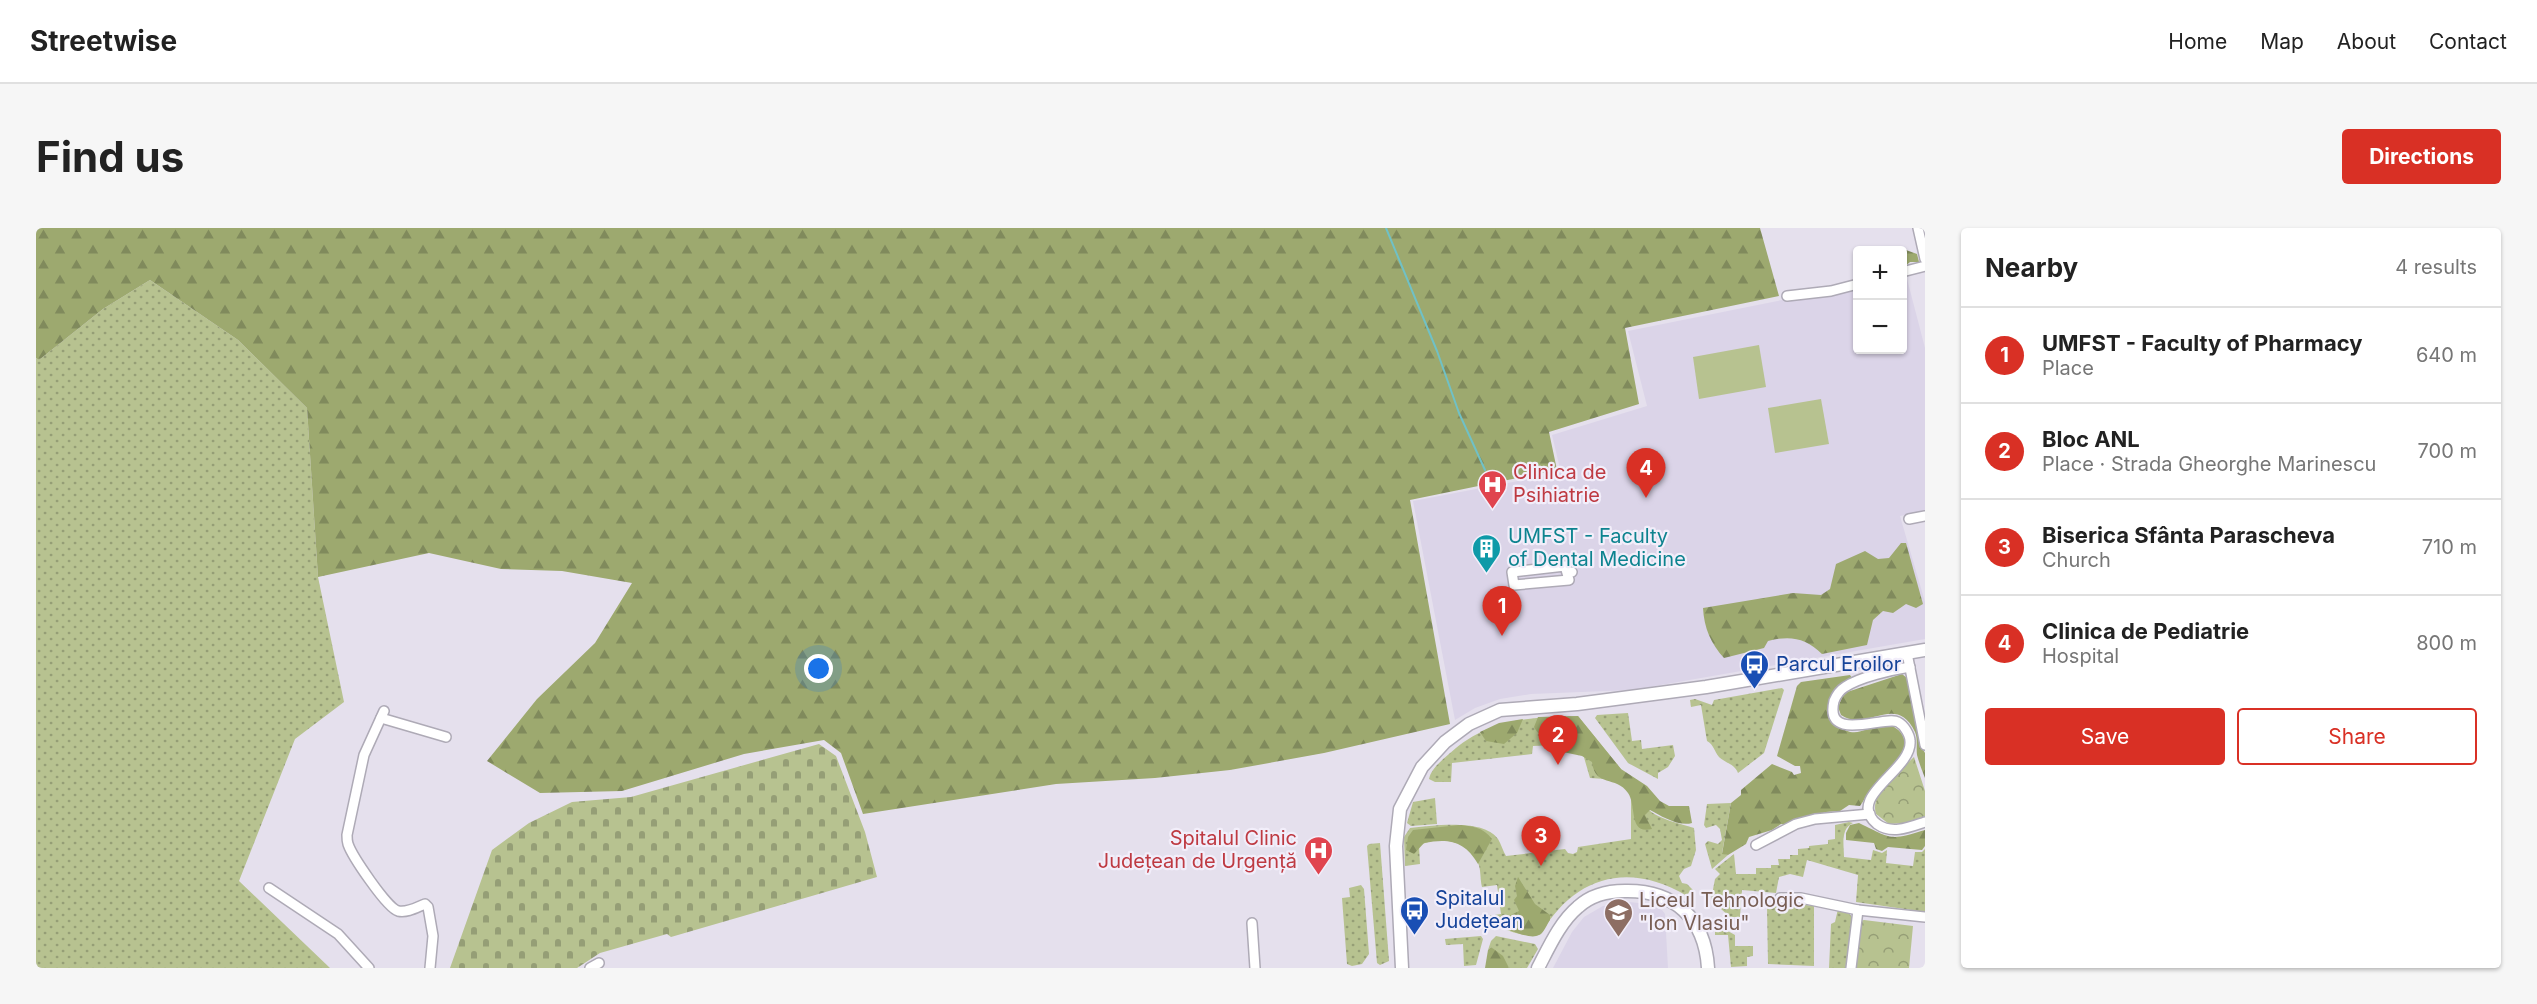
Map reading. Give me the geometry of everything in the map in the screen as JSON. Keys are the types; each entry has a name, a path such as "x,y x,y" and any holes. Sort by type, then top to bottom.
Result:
{"main road":[{"path":"1402,968 1396,846 1400,809 1422,767 1445,742 1469,724 1500,710 1577,704 1683,690 1925,650"},
{"path":"1538,968 1566,919 1579,906 1610,891 1636,891 1660,895 1679,906 1692,918 1705,946 1708,968"}],"street":[{"path":"1915,229 1925,259"},
{"path":"1907,271 1925,266"},
{"path":"1786,296 1831,291 1853,285"},
{"path":"1909,519 1925,516"},
{"path":"1565,566 1570,573 1569,580 1514,585 1512,572 1565,566"},
{"path":"1907,653 1925,745"},
{"path":"1910,667 1846,686 1840,691 1833,711 1839,720 1847,725 1857,727 1888,720 1898,722 1907,731 1911,741 1908,753 1901,764 1873,792 1869,801 1868,814 1878,825 1887,829 1906,829 1925,822"},
{"path":"430,968 433,936 428,907 425,903 406,911 392,908 374,885 348,844 347,835 364,755 383,714 446,737"},
{"path":"1755,844 1806,822 1868,814"},
{"path":"269,888 338,934 369,968"},
{"path":"1780,898 1801,898 1858,910 1925,917"},
{"path":"1851,968 1858,910"},
{"path":"1252,923 1255,968"},
{"path":"590,968 599,963"}],"shaded area":[{"path":"1907,279 1925,348 1925,511 1900,516 1925,602 1925,639 1632,690 1531,694 1500,699 1475,708 1455,720 1413,501 1561,473 1552,435 1647,406 1628,331 1853,286 1853,354 1907,354"},
{"name":"Liceul Tehnologic \"Ion Vlasiu\"","path":"1629,902 1649,904 1662,910 1665,914 1668,968 1553,968 1572,932 1584,917 1603,906"}],"green space":[{"path":"36,228 1760,228 1779,296 1625,328 1639,404 1549,432 1557,470 1410,500 1450,724 1324,753 1230,770 1155,778 1056,784 863,814 841,753 824,740 744,754 622,791 540,793 487,761 537,699 595,643 632,583 562,571 501,569 429,553 318,577 307,408 238,340 150,280 103,309 39,360 36,358"},
{"path":"1907,250 1917,254 1919,262 1910,262 1907,265"},
{"path":"150,280 238,340 307,408 318,577 344,702 295,739 239,881 330,968 36,968 36,358 39,360 103,309"},
{"path":"1759,345 1766,387 1699,399 1693,357"},
{"path":"1821,399 1829,444 1775,453 1768,408"},
{"path":"1901,543 1906,543 1923,604 1916,608 1906,604 1893,613 1883,611 1873,620 1867,645 1822,654 1804,641 1783,638 1768,641 1764,648 1724,658 1715,647 1707,629 1703,608 1793,593 1821,595 1830,589 1836,564 1865,551 1878,559 1889,558"},
{"path":"1902,674 1907,678 1921,746 1925,753 1925,778 1917,755 1916,735 1907,721 1899,715 1890,714 1861,720 1851,719 1841,715 1838,707 1844,693"},
{"path":"1850,675 1852,678 1837,689 1836,724 1849,732 1860,732 1884,725 1894,727 1903,737 1904,745 1897,762 1870,790 1860,806 1849,805 1840,811 1826,812 1787,825 1781,824 1772,830 1749,837 1746,844 1728,855 1722,854 1731,803 1741,795 1741,790 1772,764 1794,775 1801,773 1800,766 1795,766 1777,756 1797,686 1801,682"},
{"path":"1782,688 1784,690 1764,753 1738,773 1735,768 1719,757 1707,741 1701,705 1691,707 1690,700 1695,699 1712,705 1714,700"},
{"path":"1628,713 1632,741 1641,740 1642,749 1673,745 1675,756 1668,767 1658,773 1658,779 1628,763 1595,718 1597,715"},
{"path":"1578,716 1621,769 1605,779 1590,778 1583,754 1554,745 1533,746 1532,754 1452,763 1451,782 1435,782 1429,779 1440,762 1479,733 1525,719"},
{"path":"1578,716 1621,769 1647,786 1660,801 1669,806 1689,806 1692,823 1682,824 1650,810 1645,815 1652,829 1639,828 1634,818 1631,799 1623,788 1597,775 1592,762 1582,756 1558,751 1550,736 1540,734 1534,727 1538,717"},
{"path":"1523,719 1517,733 1504,744 1486,741 1480,732 1499,723"},
{"path":"819,744 836,756 865,832 877,877 671,937 667,934 600,953 577,968 450,968 492,850 529,823 572,802 631,797"},
{"path":"1914,757 1925,791 1925,816 1906,823 1889,824 1876,814 1877,798 1894,775"},
{"path":"1631,791 1652,812 1694,828 1696,850 1691,866 1684,869 1679,876 1682,883 1687,884 1694,891 1689,892 1687,896 1665,885 1644,879 1624,877 1605,880 1586,887 1570,899 1554,914 1541,934 1529,935 1504,929 1496,925 1488,916 1501,914 1497,885 1482,887 1480,868 1474,855 1468,849 1444,840 1427,842 1419,846 1420,864 1405,866 1404,837 1410,828 1457,825 1481,828 1491,832 1498,839 1506,856 1565,849 1568,853 1573,854 1577,852 1578,847 1631,839"},
{"path":"1435,798 1437,824 1411,826 1407,823 1413,802"},
{"path":"1731,803 1722,853 1728,855 1712,869 1705,844 1708,841 1718,844 1722,840 1720,829 1716,825 1706,828 1704,825 1707,804"},
{"path":"1853,823 1844,833 1844,857 1871,860 1873,850 1882,853 1887,850 1886,863 1913,866 1915,852 1922,852 1925,849 1925,912 1856,902 1858,875 1807,860 1803,877 1790,874 1779,877 1776,893 1742,890 1740,917 1730,917 1711,900 1715,879 1720,874 1715,869 1734,854 1736,874 1756,874 1756,868 1771,868 1771,865 1779,865 1778,859 1790,859 1790,855 1798,855 1798,849 1828,844 1828,840 1835,839 1835,825"},
{"path":"1859,823 1891,837 1925,830 1925,846 1922,850 1888,847 1882,851 1876,849 1874,843 1846,840 1846,833 1850,825"},
{"path":"1459,825 1481,830 1492,839 1478,864 1468,850 1449,841 1424,843 1414,854 1406,850 1408,837 1413,830"},
{"path":"1380,843 1389,961 1380,965 1377,963 1367,846"},
{"path":"1518,877 1535,904 1550,915 1550,920 1539,935 1526,935 1501,927 1507,917 1519,911 1514,900 1517,896 1515,886"},
{"path":"1361,885 1364,889 1369,954 1362,964 1352,966 1347,964 1342,898 1350,897 1349,888"},
{"path":"1789,903 1814,906 1814,966 1768,964 1767,905"},
{"path":"1838,909 1849,913 1853,919 1847,968 1829,968 1831,924 1835,922"},
{"path":"1860,921 1913,926 1909,968 1855,968"},
{"path":"1726,930 1735,935 1735,946 1753,946 1753,956 1747,957 1747,966 1731,967 1728,935 1715,935 1715,931"},
{"path":"1481,936 1483,939 1476,965 1464,966 1463,944 1446,945 1445,939"},
{"path":"1496,936 1535,944 1538,949 1527,968 1509,968 1491,947 1488,950 1491,941"},
{"path":"1491,947 1503,956 1509,968 1485,968 1488,950"}],"waterway":[{"path":"1386,228 1437,351 1459,413 1485,470"}],"place":[{"name":"Clinica de Pediatrie","path":"1646,498"},
{"name":"Clinica de Psihiatrie","path":"1492,510"},
{"name":"UMFST - Faculty of Dental Medicine","path":"1487,574"},
{"name":"UMFST - Faculty of Pharmacy","path":"1502,636"},
{"name":"Parcul Eroilor","path":"1755,690"},
{"name":"Bloc ANL","path":"1558,765"},
{"name":"Biserica Sfânta Parascheva","path":"1541,866"},
{"name":"Spitalul Clinic Județean de Urgență","path":"1318,876"},
{"name":"Spitalul Județean","path":"1414,936"},
{"name":"Liceul Tehnologic \"Ion Vlasiu\"","path":"1618,938"}]}
